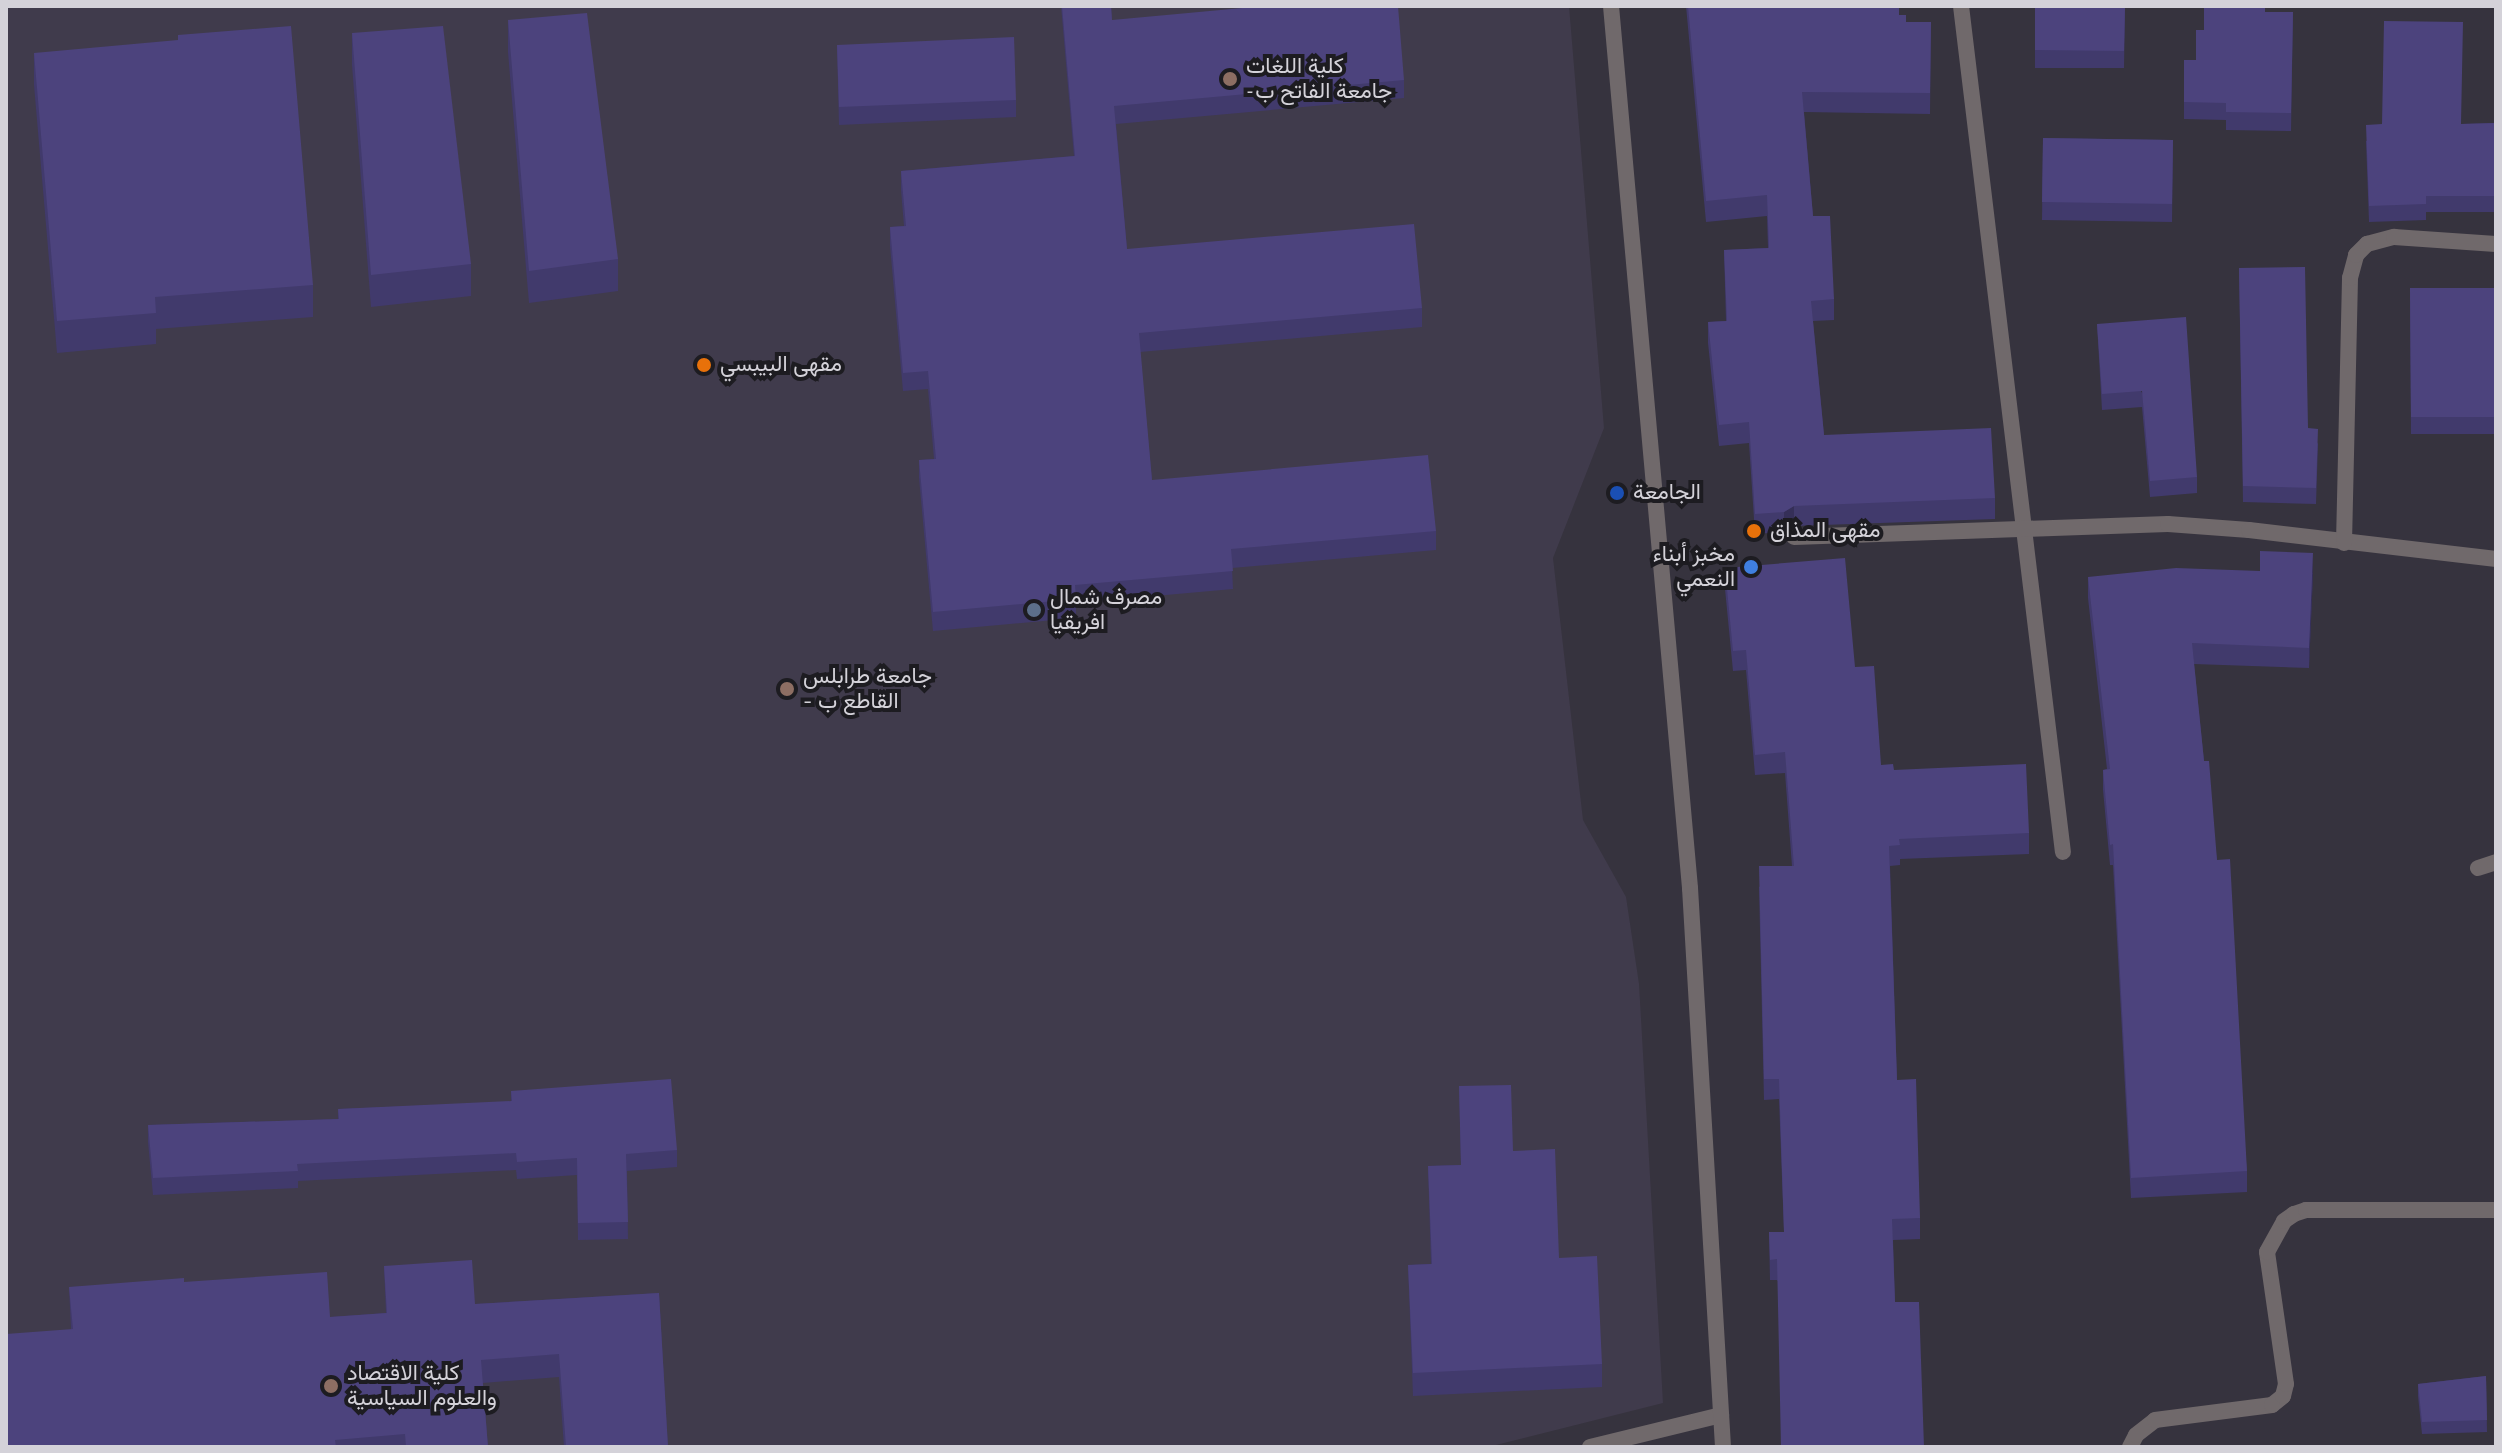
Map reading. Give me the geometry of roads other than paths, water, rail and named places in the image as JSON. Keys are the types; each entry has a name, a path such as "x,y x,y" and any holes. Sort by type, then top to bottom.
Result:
{"street":[{"path":"1611,6 1677,719 1723,1447"},
{"path":"1961,6 2063,852"},
{"path":"2344,543 2350,278 2356,255 2367,244 2394,237 2496,244"},
{"path":"1794,537 2168,524 2249,530 2496,559"},
{"path":"2478,868 2496,862"},
{"path":"2130,1447 2136,1435 2155,1420 2272,1405 2283,1396 2286,1384 2267,1252 2284,1221 2294,1214 2306,1210 2496,1210"},
{"path":"1590,1447 1721,1415"}],"place":[{"name":"كلية اللغات -جامعة الفاتح ب","path":"1230,79"},
{"name":"مقهى البيبسي","path":"704,365"},
{"name":"الجامعة","path":"1617,493"},
{"name":"مقهى المذاق","path":"1754,531"},
{"name":"مخبز أبناء النعمي","path":"1751,567"},
{"name":"مصرف شمال افريقيا","path":"1034,610"},
{"name":"جامعة طرابلس - القاطع ب","path":"787,689"},
{"name":"كلية الاقتصاد والعلوم السياسية","path":"331,1386"}]}
